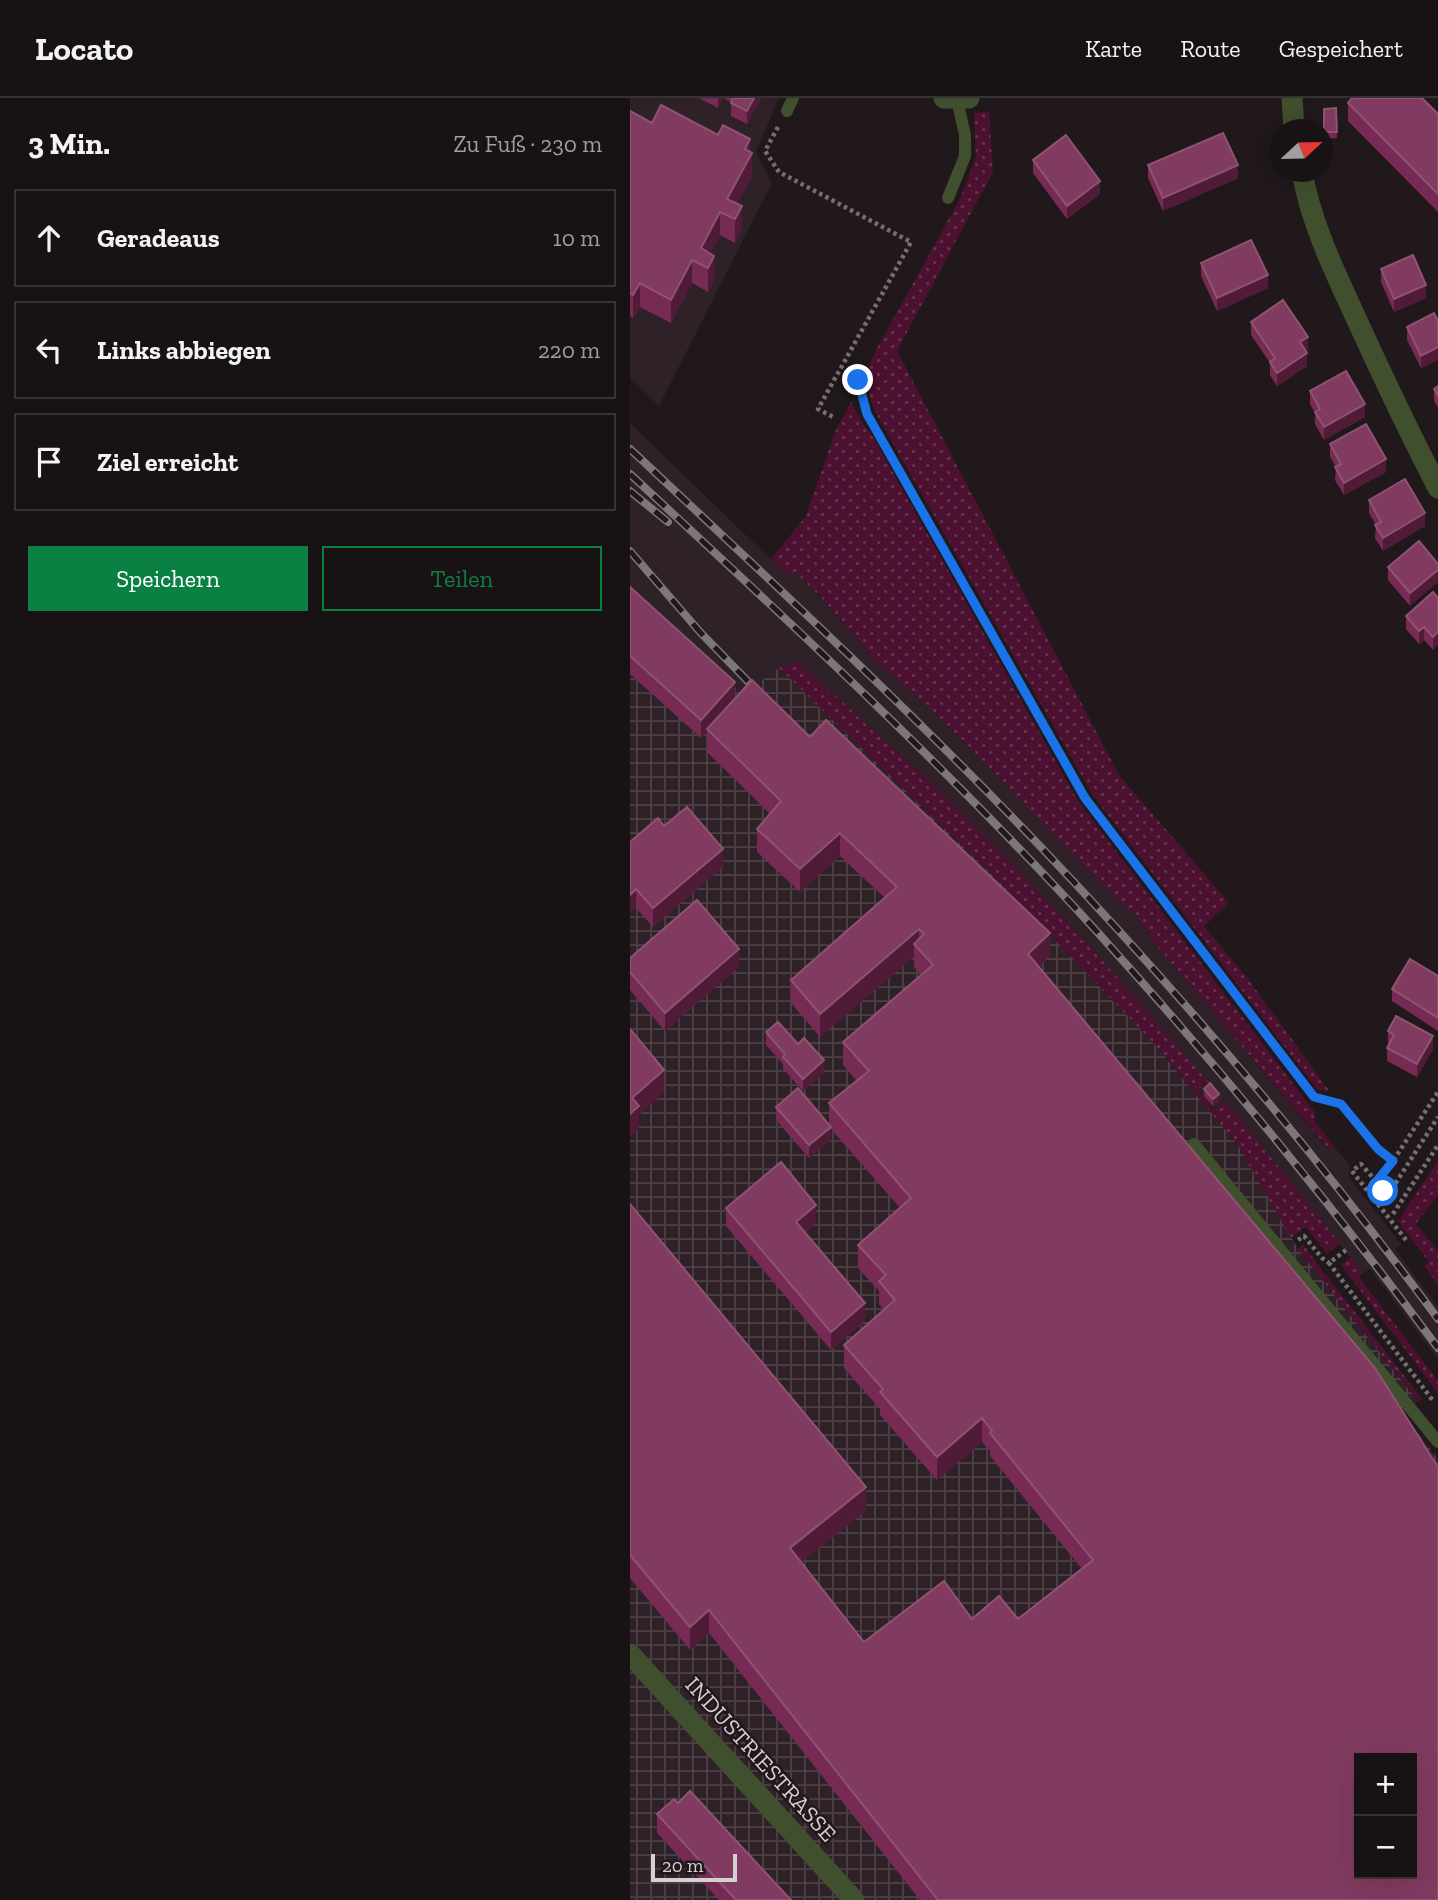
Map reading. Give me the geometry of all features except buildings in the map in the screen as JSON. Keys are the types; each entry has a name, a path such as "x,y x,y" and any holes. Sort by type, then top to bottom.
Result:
{"street":[{"path":"1292,98 1293,119"},
{"path":"1304,182 1307,199 1332,265 1399,412 1438,488"},
{"name":"INDUSTRIESTRASSE","path":"630,1654 854,1900"}],"lane":[{"path":"787,111 793,98"},
{"path":"948,198 965,156 965,135 957,99"},
{"path":"1194,1144 1438,1442"}],"path":[{"path":"787,111 765,151 779,172 911,243 818,409 835,418"},
{"path":"858,380 867,414 1085,798 1314,1097 1341,1104 1378,1149 1393,1161"},
{"path":"1376,1182 1438,1092"},
{"path":"1406,1240 1352,1171 1361,1164 1388,1195 1438,1117"},
{"path":"1392,1214 1438,1145"},
{"path":"1308,1241 1329,1263 1430,1394"},
{"path":"1329,1263 1346,1250"}],"shaded area":[{"path":"630,98 779,98 756,152 772,183 659,406 630,377"},
{"path":"989,111 993,172 897,351 1119,775 1229,903 1204,926 1248,979 1330,1092 1317,1089 1092,794 874,410 864,378 876,350 961,197 976,157 974,113"},
{"path":"851,402 1078,801 1315,1112 1314,1120 1336,1149 1328,1148 1161,951 1136,916 925,703 878,664 819,595 796,573 785,573 771,559 806,516 835,432"},
{"path":"630,423 785,573 796,573 878,664 925,703 1136,916 1161,951 1327,1148 1336,1149 1350,1165 1349,1177 1401,1244 1395,1249 1438,1307 1438,1359 1370,1269 1363,1273 1225,1101 1215,1109 1198,1090 1208,1082 1089,945 937,788 797,661 779,668 743,694 630,594"},
{"path":"630,594 743,694 779,668 996,878 1156,1046 1238,1145 1298,1249 1418,1401 1404,1415 1438,1459 1438,1900 630,1900"},
{"path":"797,661 937,788 1089,945 1208,1081 1198,1090 1214,1109 1225,1101 1340,1243 1327,1254 1306,1227 1291,1238 1238,1145 1156,1046 996,878 779,668"},
{"path":"1438,1161 1438,1195 1416,1224 1438,1251 1438,1285 1424,1266 1429,1262 1398,1221"},
{"path":"1303,1244 1423,1400 1418,1401 1298,1249"},
{"path":"1351,1257 1363,1273 1359,1277 1438,1381 1438,1393 1341,1265"}],"railway":[{"path":"630,449 888,693 989,793 1144,958 1246,1075 1344,1195 1438,1319"},
{"path":"630,474 929,757 1100,935 1274,1138 1438,1348"},
{"path":"630,491 668,522"},
{"path":"630,551 700,632 763,697"}],"route":[{"path":"858,380 867,414 1085,798 1314,1097 1341,1104 1378,1149 1393,1161 1376,1182 1383,1191"}]}
